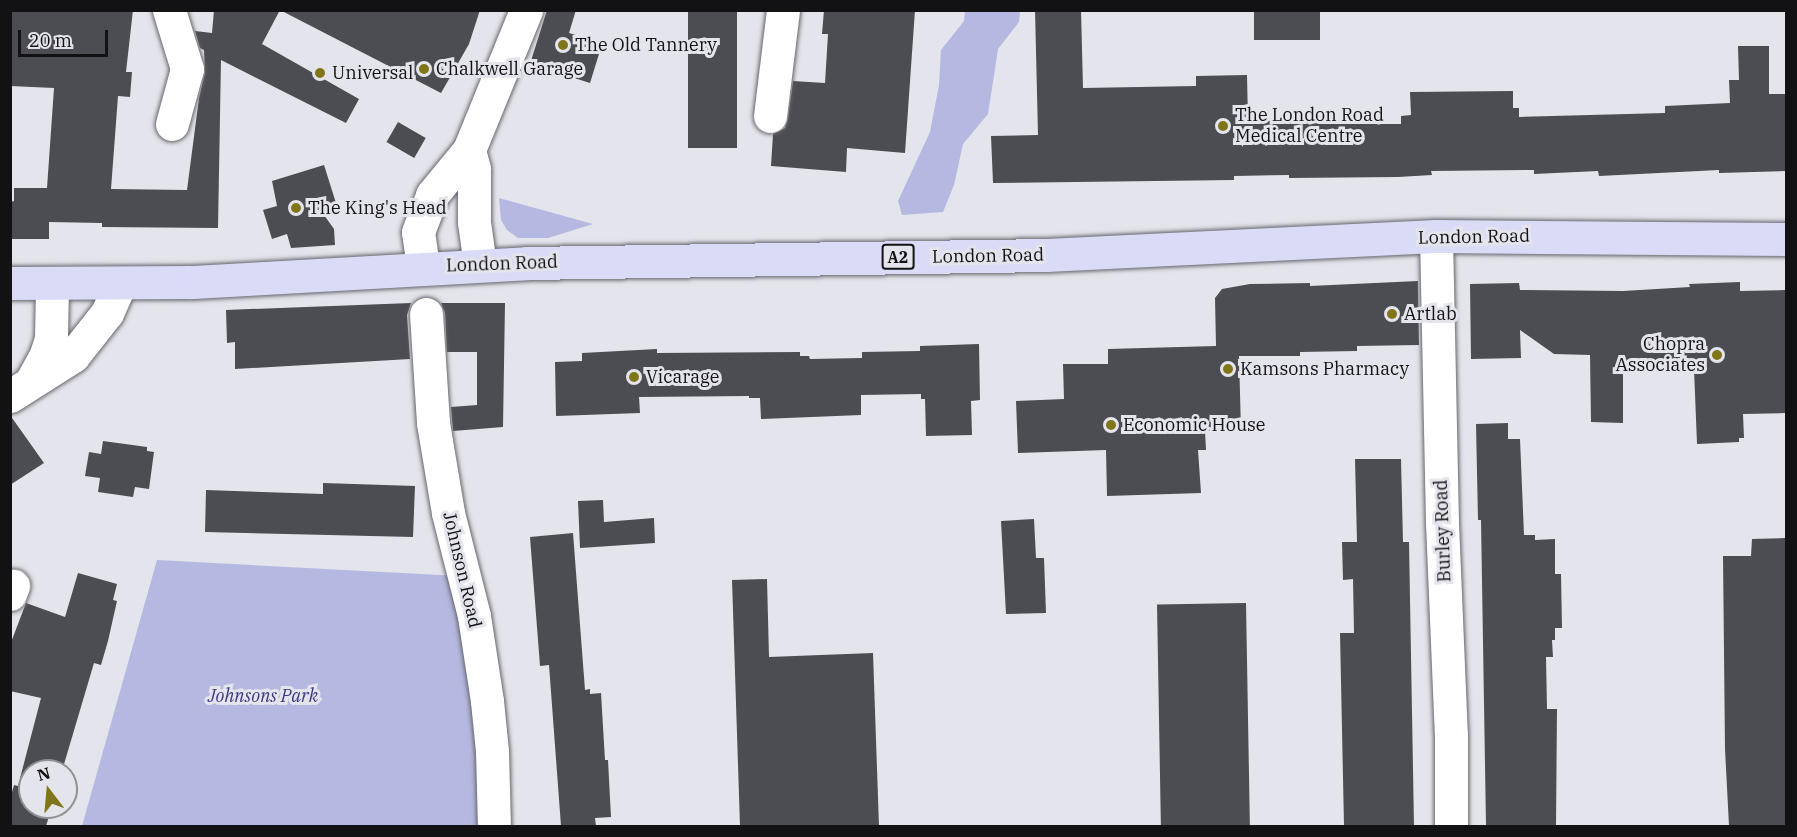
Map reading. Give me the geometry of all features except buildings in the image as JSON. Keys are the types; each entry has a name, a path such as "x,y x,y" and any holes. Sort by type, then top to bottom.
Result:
{"main road":[{"name":"London Road","path":"10,283 120,284 312,277 423,267 480,265 1046,255 1436,236 1786,239"}],"street":[{"path":"169,10 187,69 172,124"},
{"path":"423,267 418,232 432,195 469,150 526,10"},
{"path":"770,116 783,10"},
{"path":"469,150 474,169 474,222 480,265"},
{"name":"Burley Road","path":"1436,236 1442,523 1451,735 1451,826"},
{"path":"21,388 45,357 51,338 52,284"},
{"path":"21,388 73,356 107,313 120,284"},
{"name":"Johnson Road","path":"426,314 433,423 448,513 474,616 487,700 492,751 494,826"}],"green space":[{"path":"965,11 1020,11 1019,22 998,49 988,114 963,144 954,185 943,212 902,215 898,201 930,132 939,85 941,50 964,21"},
{"path":"499,198 593,224 548,238 518,238 507,230 501,220"},
{"name":"Johnsons Park","path":"157,560 459,576 476,718 479,826 82,826"}],"place":[{"name":"The Old Tannery","path":"563,45"},
{"name":"Chalkwell Garage","path":"424,69"},
{"name":"Universal","path":"320,73"},
{"name":"The London Road Medical Centre","path":"1223,126"},
{"name":"The King's Head","path":"296,208"},
{"name":"Artlab","path":"1392,314"},
{"name":"Chopra Associates","path":"1717,355"},
{"name":"Kamsons Pharmacy","path":"1228,369"},
{"name":"Vicarage","path":"634,377"},
{"name":"Economic House","path":"1111,425"}]}
